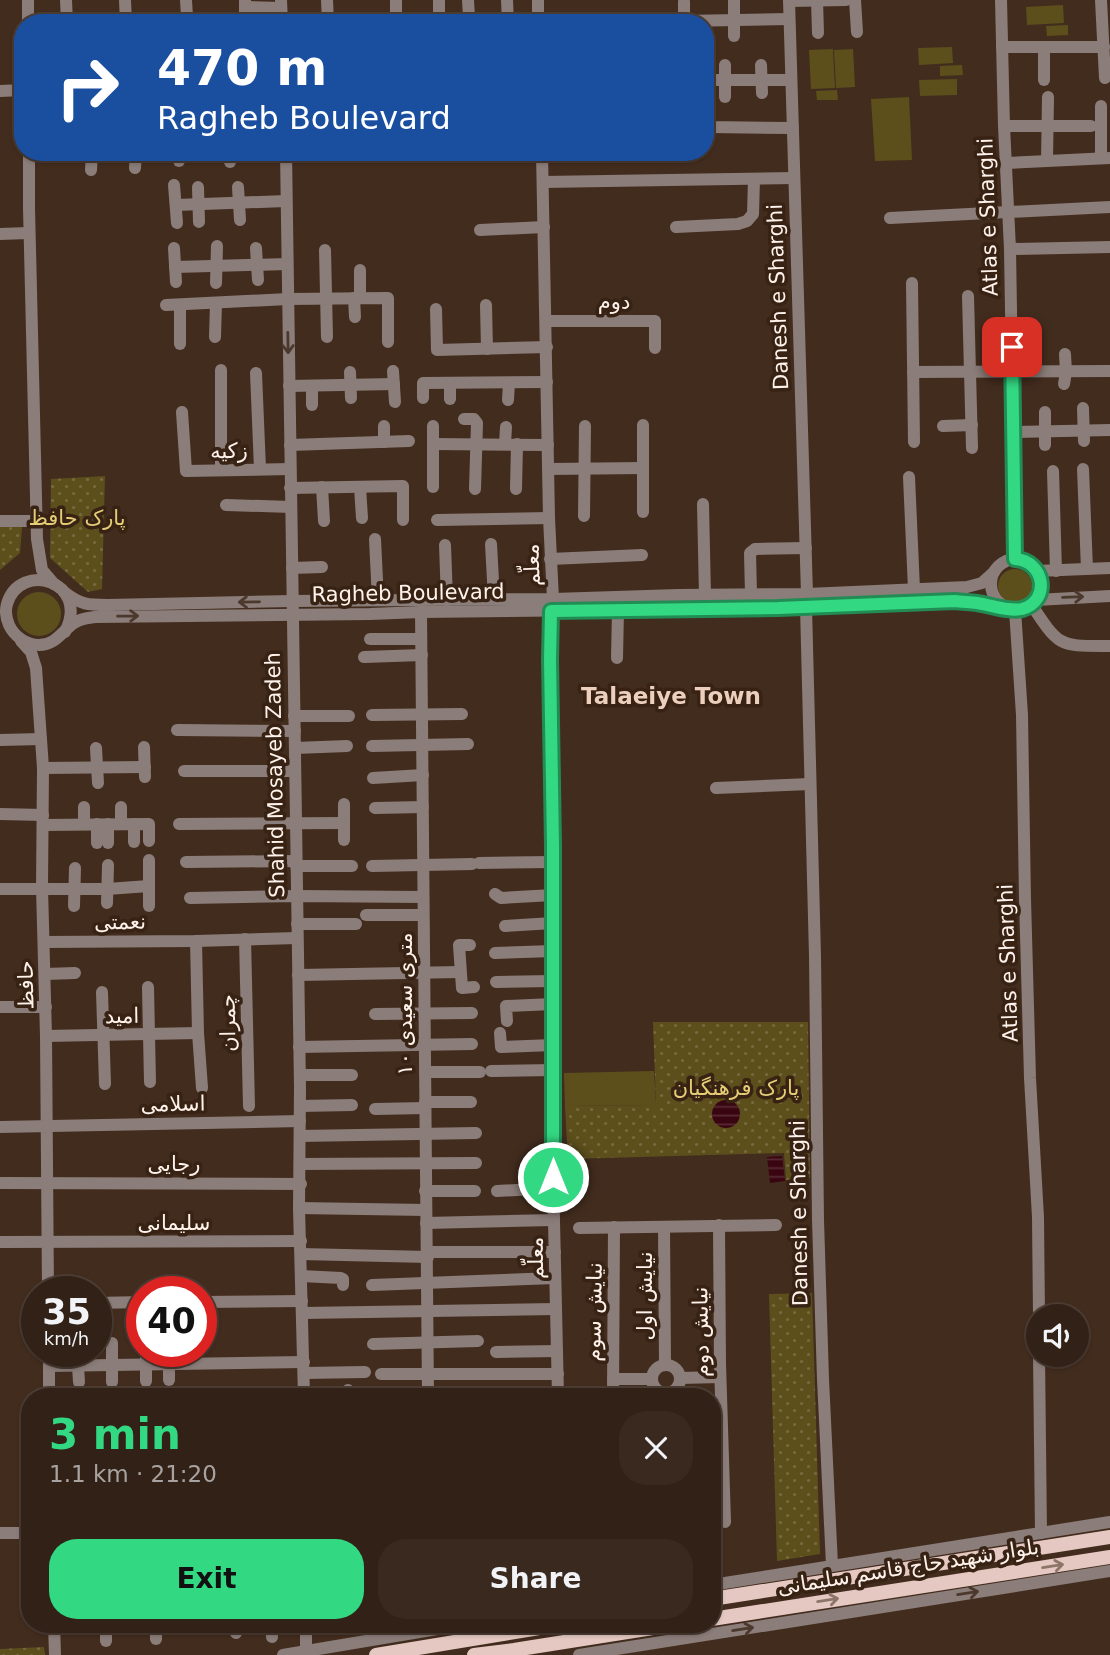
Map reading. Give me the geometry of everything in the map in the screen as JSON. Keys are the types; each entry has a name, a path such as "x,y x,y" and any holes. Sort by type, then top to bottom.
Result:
{"main road":[{"name":"بلوار شهید حاج قاسم سلیمانی","path":"721,1598 1110,1537"},
{"name":"بلوار شهید حاج قاسم سلیمانی","path":"721,1618 1110,1557"},
{"path":"376,1655 462,1648 526,1633"},
{"path":"474,1655 621,1633"}],"street":[{"path":"734,0 734,36"},
{"path":"817,0 818,33"},
{"path":"789,1 846,0"},
{"path":"855,0 857,32"},
{"name":"Atlas e Sharghi","path":"1001,0 1010,249 1015,559"},
{"path":"1101,0 1105,78"},
{"name":"Danesh e Sharghi","path":"789,1 806,548 818,1233 832,1565"},
{"path":"684,2 684,14"},
{"path":"245,4 281,4"},
{"path":"714,21 789,19"},
{"path":"1002,47 1104,47"},
{"path":"1044,48 1044,80"},
{"path":"725,65 725,97"},
{"path":"761,65 762,87"},
{"path":"714,80 762,87 791,80"},
{"path":"1047,161 1048,97"},
{"path":"1006,163 1105,158 1101,106"},
{"path":"1004,126 1091,126"},
{"path":"714,127 793,128"},
{"path":"29,161 37,539 32,570 8,600 6,610 10,630 26,643 47,645 61,636 70,622 71,612 69,601 42,569 37,539"},
{"path":"91,170 92,161"},
{"path":"135,161 135,168"},
{"name":"Shahid Mosayeb Zadeh","path":"286,161 300,1075 299,1208 304,1388"},
{"name":"معلّم","path":"542,161 552,605 553,1188 558,1388"},
{"path":"543,182 794,178"},
{"path":"676,227 738,224 747,220 753,214 754,179"},
{"path":"174,186 177,223"},
{"path":"198,187 199,222"},
{"path":"238,187 240,220"},
{"path":"176,205 286,201"},
{"path":"891,218 1110,207"},
{"path":"480,230 544,227"},
{"path":"0,234 30,233"},
{"path":"216,283 217,246"},
{"path":"1010,249 1110,247"},
{"path":"174,248 176,282"},
{"path":"256,248 258,280"},
{"path":"325,250 327,337"},
{"path":"175,267 287,264"},
{"path":"355,317 360,270"},
{"path":"912,283 914,442"},
{"path":"968,296 972,448"},
{"path":"166,306 288,299 388,298 388,342"},
{"path":"215,337 216,303"},
{"path":"180,305 180,344"},
{"path":"486,305 487,349"},
{"path":"436,309 437,350 547,347"},
{"name":"دوم","path":"547,321 655,321 655,348"},
{"path":"1065,355 1065,378"},
{"path":"221,470 222,370"},
{"path":"913,372 1012,371 1065,378 1110,371"},
{"path":"256,373 260,469"},
{"path":"289,386 350,385 394,377 395,402"},
{"path":"423,398 423,383 547,382"},
{"path":"450,383 450,399"},
{"path":"508,400 509,383"},
{"path":"312,386 312,405"},
{"path":"1083,408 1084,436"},
{"name":"زکیه","path":"182,412 186,471 290,469"},
{"path":"1045,412 1045,438"},
{"path":"464,419 474,419 477,423 475,489"},
{"path":"643,425 643,512"},
{"path":"943,426 972,425"},
{"path":"384,426 384,442"},
{"path":"433,426 433,487"},
{"path":"584,516 585,426"},
{"path":"506,427 511,444 516,489"},
{"path":"1013,432 1045,438 1084,436 1110,430"},
{"path":"290,444 409,441"},
{"path":"433,444 548,444"},
{"path":"549,469 643,467"},
{"path":"1083,469 1087,569"},
{"path":"1053,471 1056,571"},
{"path":"909,477 914,589"},
{"path":"290,488 403,486 403,520"},
{"path":"322,487 324,521"},
{"path":"360,487 362,518"},
{"path":"703,504 705,595"},
{"path":"226,505 291,507"},
{"path":"437,520 549,518"},
{"path":"0,521 37,521"},
{"path":"374,538 378,600"},
{"path":"491,544 486,560 494,600"},
{"path":"445,545 447,600"},
{"path":"751,594 750,553 755,549 806,548"},
{"path":"550,559 642,555"},
{"path":"1034,602 1041,586 1037,571 1028,562 1015,559 1003,563 993,573 991,590 995,598 1000,604 1012,609 1024,608 1034,602 1110,596"},
{"path":"292,568 322,567"},
{"path":"1037,571 1110,568"},
{"name":"Ragheb Boulevard","path":"61,636 72,624 86,618 421,612 705,595 751,594 806,601 914,589 972,586 982,583 993,573"},
{"path":"0,594 33,580 44,580 59,588"},
{"name":"Ragheb Boulevard","path":"59,588 86,605 292,600 494,600 618,610 806,601 955,601 1012,609"},
{"path":"1034,602 1055,639 1072,646 1110,646"},
{"name":"Atlas e Sharghi","path":"1012,609 1022,715 1025,913 1038,1217 1039,1304"},
{"path":"617,658 618,610"},
{"name":"۱۰ متری سعیدی","path":"421,612 428,1388"},
{"path":"0,623 16,635"},
{"name":"حافظ","path":"16,635 34,660 38,679 43,768 42,888 46,1007 48,1276"},
{"name":"حافظ","path":"38,679 42,658 61,636"},
{"path":"370,639 421,639"},
{"path":"364,657 422,656"},
{"path":"372,715 462,713"},
{"path":"294,716 348,716"},
{"path":"177,730 295,731"},
{"path":"0,740 41,739"},
{"path":"372,746 468,744"},
{"path":"295,748 347,746"},
{"path":"43,768 97,767 145,772 144,747"},
{"path":"96,748 98,783"},
{"path":"184,771 217,776 295,771"},
{"path":"373,778 422,775"},
{"path":"716,788 810,784"},
{"path":"344,804 344,840"},
{"path":"84,807 134,842"},
{"path":"103,843 109,824 121,807"},
{"path":"375,808 423,807"},
{"path":"0,814 43,820 149,824 149,841"},
{"path":"179,824 344,823"},
{"path":"149,860 149,906"},
{"path":"186,862 352,866"},
{"path":"372,866 553,862"},
{"path":"107,864 107,903"},
{"path":"74,906 75,868"},
{"path":"0,889 107,889 149,886"},
{"path":"495,894 501,898 527,891 553,895"},
{"path":"190,898 423,897"},
{"name":"نعمتی","path":"44,942 245,939 361,920 424,915"},
{"path":"505,926 553,923"},
{"name":"چمران","path":"245,939 249,1106"},
{"path":"196,941 202,1088"},
{"path":"470,945 459,945 464,965 462,988 474,987"},
{"path":"495,953 553,951"},
{"path":"298,975 424,973 464,965"},
{"path":"45,974 75,973"},
{"path":"496,982 553,981"},
{"path":"148,987 150,1082"},
{"path":"102,992 105,1084"},
{"path":"553,1004 506,1006 501,1048 553,1045"},
{"path":"0,1007 46,1007"},
{"path":"376,1014 472,1013"},
{"name":"امید","path":"46,1036 198,1033"},
{"path":"299,1047 472,1044"},
{"path":"425,1072 553,1070"},
{"path":"300,1075 352,1075"},
{"path":"375,1109 471,1102"},
{"path":"300,1106 352,1105"},
{"name":"اسلامی","path":"0,1127 300,1121"},
{"path":"71,1125 71,1139"},
{"path":"300,1136 476,1133"},
{"path":"300,1164 476,1163"},
{"name":"رجایی","path":"0,1183 301,1184"},
{"path":"497,1191 553,1188"},
{"path":"425,1191 475,1191"},
{"path":"299,1208 426,1217 554,1220"},
{"path":"579,1228 776,1224"},
{"name":"نیایش دوم","path":"719,1226 720,1388"},
{"name":"نیایش سوم","path":"613,1388 614,1227"},
{"name":"نیایش اول","path":"664,1227 665,1364"},
{"name":"سلیمانی","path":"0,1242 301,1248 428,1254 555,1252"},
{"path":"301,1276 341,1278 344,1285"},
{"path":"372,1285 555,1278"},
{"path":"217,1303 428,1312 556,1308"},
{"path":"373,1344 478,1341"},
{"path":"496,1352 557,1351"},
{"path":"112,1365 126,1362"},
{"path":"655,1388 651,1379 657,1367 665,1364 674,1367 679,1374 677,1388"},
{"path":"217,1365 304,1367 365,1372"},
{"path":"49,1367 49,1388"},
{"path":"78,1367 79,1382"},
{"path":"112,1367 112,1382"},
{"path":"146,1367 146,1381"},
{"path":"169,1367 169,1380"},
{"path":"1040,1367 1041,1533"},
{"path":"381,1374 558,1374"},
{"path":"680,1378 720,1377"},
{"path":"613,1379 651,1379"},
{"name":"نیایش دوم","path":"721,1406 725,1521"},
{"path":"721,1584 1110,1522"},
{"path":"0,1533 21,1532"},
{"path":"721,1627 1110,1571"},
{"path":"54,1633 55,1655"},
{"path":"106,1633 106,1641"},
{"path":"156,1633 156,1639"},
{"path":"306,1633 306,1652"},
{"path":"283,1655 399,1633"},
{"path":"579,1655 685,1633"}],"green space":[{"path":"1063,5 1064,23 1027,25 1026,7"},
{"path":"1068,25 1068,35 1047,36 1046,26"},
{"path":"952,47 953,63 919,65 918,48"},
{"path":"833,49 835,88 811,89 809,50"},
{"path":"853,49 855,87 836,88 834,50"},
{"path":"962,65 963,75 940,76 940,66"},
{"path":"957,79 957,95 920,96 919,80"},
{"path":"837,90 838,100 817,100 816,91"},
{"path":"909,97 912,160 875,161 871,99"},
{"name":"پارک حافظ","path":"105,476 102,589 88,592 50,558 51,479"},
{"path":"0,527 22,527 20,553 0,570"},
{"path":"1015,569 1027,574 1032,586 1027,598 1015,603 1003,598 998,586 1003,574"},
{"path":"39,592 55,598 61,614 55,630 39,636 23,630 17,614 23,598"},
{"name":"پارک فرهنگیان","path":"653,1022 808,1022 810,1178 786,1180 784,1153 568,1159 565,1106 656,1105"},
{"path":"654,1071 656,1105 565,1106 564,1073"},
{"path":"812,1293 820,1554 777,1561 769,1294"},
{"path":"44,1647 45,1655 0,1655 0,1649"}],"shaded area":[{"path":"726,1100 736,1104 740,1114 736,1124 726,1128 716,1124 712,1114 716,1104"},
{"path":"782,1156 785,1181 770,1183 767,1157"}],"district":[{"name":"Talaeiye Town","path":"671,696"}],"route":[{"path":"553,1177 551,611 778,608 955,601 1015,610 1031,604 1040,593 1040,578 1028,562 1015,559 1012,347"}]}
